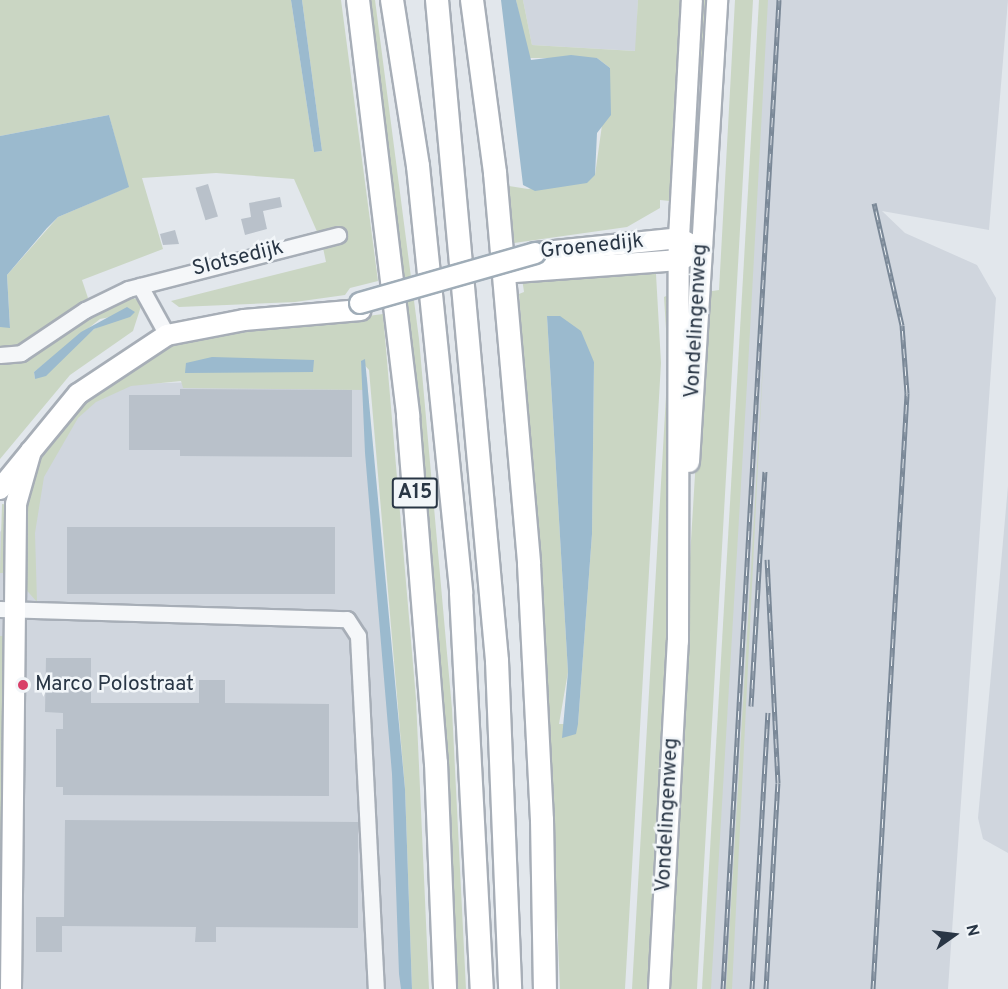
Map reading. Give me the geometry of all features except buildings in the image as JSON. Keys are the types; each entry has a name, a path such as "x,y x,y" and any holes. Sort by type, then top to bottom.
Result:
{"highway":[{"name":"A15","path":"358,0 408,416 432,707 445,989"},
{"name":"A15","path":"392,0 418,166 459,570 482,989"},
{"path":"424,0 455,204"},
{"path":"437,0 496,661 510,989"},
{"path":"472,0 495,173 528,553 542,820 544,989"}],"main road":[{"name":"Vondelingenweg","path":"678,641 679,238 692,0"},
{"name":"Vondelingenweg","path":"658,989 717,0"},
{"path":"679,238 701,249"},
{"name":"Groenedijk","path":"360,307 536,261 679,238"},
{"name":"Groenedijk","path":"167,335 244,320 322,314 360,307 515,272 536,261 680,260 701,249"},
{"path":"650,262 680,287"},
{"path":"0,489 78,394 167,335"},
{"path":"11,989 7,609 16,504 31,451"}],"street":[{"name":"Slotsedijk","path":"0,355 21,353 85,309 140,286 338,235"},
{"path":"140,286 167,335"},
{"path":"7,609 347,619 358,636 376,989"}],"shaded area":[{"path":"523,0 638,0 636,51 532,45"},
{"path":"761,0 1008,0 989,230 882,211 905,233 977,265 996,298 948,989 704,989"},
{"path":"367,377 407,989 0,989 0,532 39,480 79,411 112,391 132,384"},
{"path":"1008,486 1008,853 983,839 978,818"}],"green space":[{"path":"0,0 291,0 314,152 322,151 302,0 341,0 378,281 350,288 345,295 295,302 179,307 171,301 326,262 322,243 294,179 216,173 142,178 163,249 82,280 88,298 25,344 0,348 0,327 10,327 7,275 58,217 128,187 109,115 0,136"},
{"path":"367,0 375,0 419,339 452,709 466,989 455,989 421,455"},
{"path":"516,0 523,0 532,45 635,51 638,0 682,0 670,201 660,200 660,208 627,227 514,243 509,186 528,189 595,175 610,68 597,58 528,58"},
{"path":"700,0 709,0 709,164 700,164"},
{"path":"735,0 753,0 697,989 664,989 706,292 719,290"},
{"path":"759,0 768,0 748,367 711,989 702,989"},
{"path":"651,271 656,274 661,363 625,989 560,989 547,677 519,294 524,292 522,278","holes":["547,316 594,362 592,534 578,724 559,724 568,672"]},
{"path":"673,293 672,631 652,989 632,989 668,361 664,297"},
{"path":"131,298 143,300 133,331 70,375 0,459 0,359","holes":["131,313 94,329 35,379 34,372 100,319"]},
{"path":"383,314 416,699 429,989 412,989 405,789 369,370 361,361 365,390 183,388 181,381 131,386 96,402 78,418 44,477 35,533 37,602 22,585 21,526 34,461 77,404 163,343"},
{"path":"764,344 732,989 726,989 752,552"},
{"path":"2,504 10,505 10,573 0,573"},
{"path":"0,636 10,636 7,986 0,986"}],"water":[{"path":"291,0 302,0 322,151 314,152"},
{"path":"501,0 516,0 531,60 571,55 597,58 610,68 611,115 597,133 595,175 587,183 535,191 523,185"},
{"path":"109,115 129,187 58,217 47,228 7,275 10,328 0,327 0,136"},
{"path":"127,307 135,312 130,317 94,329 46,376 35,379 34,372 81,332"},
{"path":"547,316 560,316 581,331 594,362 592,534 578,724 576,734 562,738 568,672"},
{"path":"212,357 314,360 313,372 185,373 186,363"},
{"path":"365,359 405,789 412,989 401,989 399,974 392,774 365,453 361,361"}],"railway":[{"path":"723,989 779,0"},
{"path":"873,989 907,393 902,325 874,203"},
{"path":"751,706 765,471"},
{"path":"766,989 778,783 767,559"},
{"path":"752,989 768,712"}],"place":[{"name":"Marco Polostraat","path":"23,685"}]}
